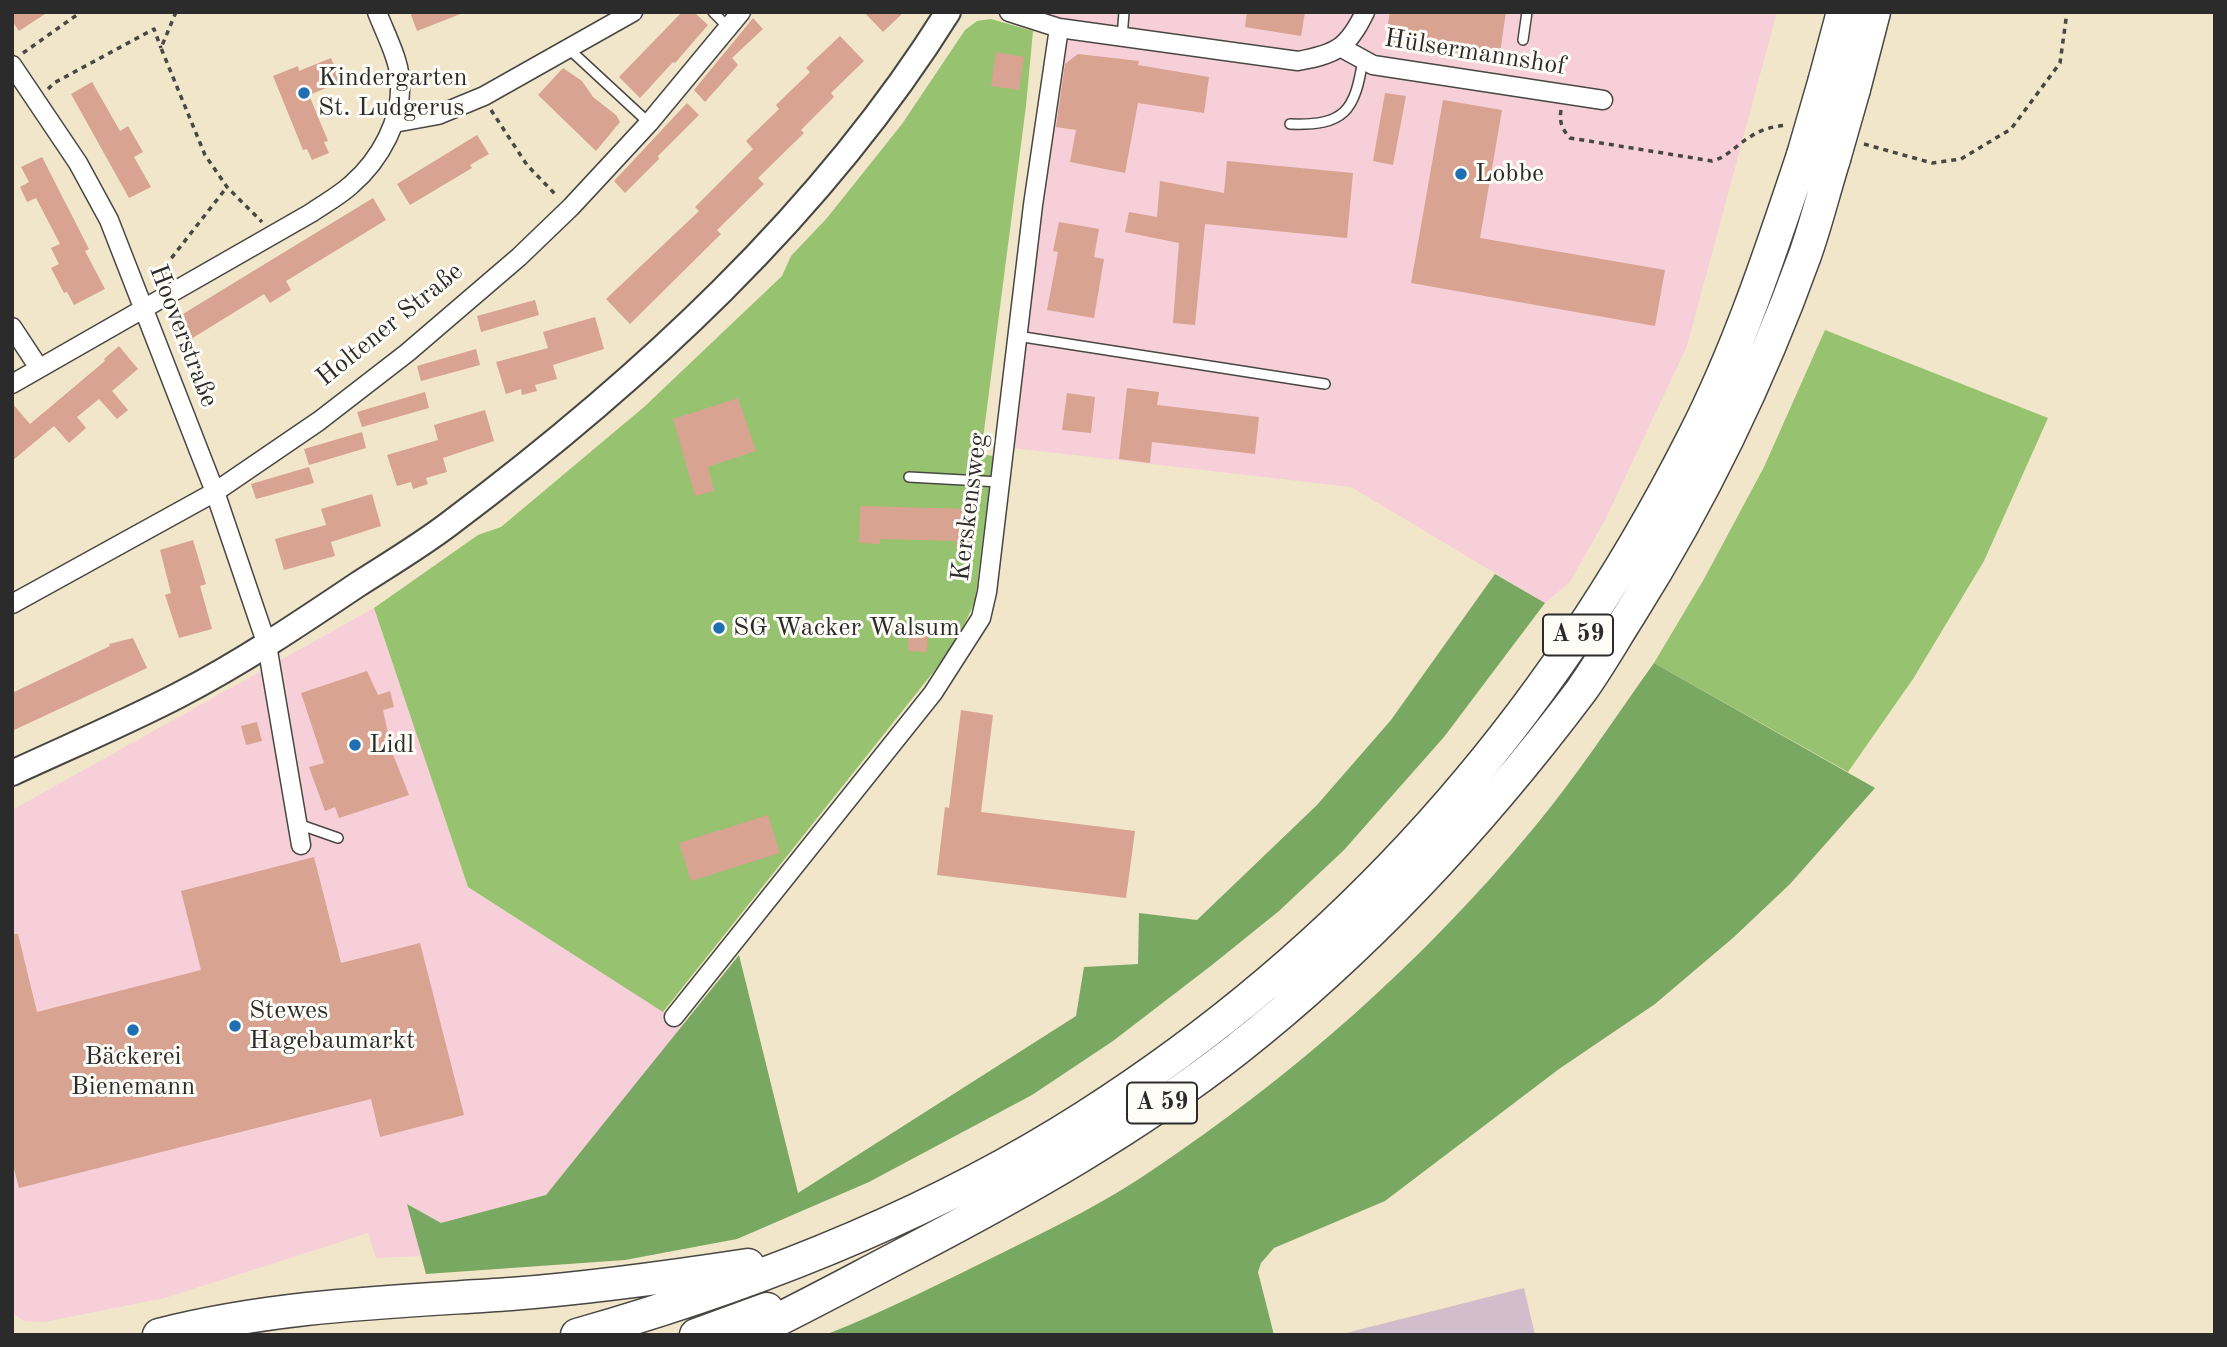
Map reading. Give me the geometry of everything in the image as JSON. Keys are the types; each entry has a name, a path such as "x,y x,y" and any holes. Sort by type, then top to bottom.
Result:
{"highway":[{"name":"A 59","path":"696,1335 901,1256 1001,1203 1096,1147 1235,1050 1319,981 1395,909 1486,810 1583,688 1653,578 1716,463 1769,346 1805,253 1834,159 1843,12"},
{"name":"A 59","path":"577,1335 704,1296 811,1255 887,1223 985,1174 1082,1119 1157,1069 1219,1023 1299,957 1375,885 1464,788 1554,673 1627,559 1694,437 1737,340 1803,155 1874,12"},
{"path":"159,1335 305,1307 513,1294 606,1285 811,1255"},
{"path":"747,1335 901,1256"}],"street":[{"path":"12,384 275,233 352,185 384,146 394,123 400,96 400,77 377,12"},
{"path":"394,123 438,115 484,96 634,12"},
{"name":"Holtener Straße","path":"12,604 215,492 319,421 407,353 471,299 570,207 649,123 741,12"},
{"path":"12,772 179,695 267,645 448,525 592,410 648,361 765,248 824,183 878,115 922,54 948,12"},
{"path":"1009,12 1059,28 1298,61 1320,57 1342,48"},
{"name":"Hülsermannshof","path":"1365,12 1358,27 1342,48 1373,65 1603,100"},
{"name":"Kerskensweg","path":"674,1017 933,693 981,618 987,592 1033,205 1059,28"},
{"name":"Hooverstraße","path":"12,63 78,163 151,304 267,645"},
{"path":"12,327 39,368"},
{"path":"267,645 300,845"}],"lane":[{"path":"713,12 729,28"},
{"path":"1122,37 1125,12"},
{"path":"1523,40 1527,12"},
{"path":"569,49 649,123"},
{"path":"1290,124 1314,125 1340,116 1358,92 1363,59"},
{"path":"1017,337 1325,384"},
{"path":"908,477 1000,482"},
{"path":"297,823 338,838"}],"path":[{"path":"12,63 81,12"},
{"path":"161,48 176,12"},
{"path":"36,100 54,83 154,29 205,155 227,187 275,233"},
{"path":"484,96 527,165 570,207"},
{"path":"151,304 166,265 227,187"}],"shaded area":[{"path":"1034,12 1777,12 1687,346 1605,520 1570,582 1545,603 1351,487 1004,447 1049,36"},
{"path":"374,608 468,887 684,1025 546,1196 440,1224 408,1204 421,1256 376,1258 368,1233 165,1298 44,1322 24,1321 12,1313 12,810"},
{"path":"1524,1288 1535,1335 1338,1335"}],"green space":[{"path":"991,19 1033,31 1026,106 981,454 993,456 975,602 954,646 663,1012 468,887 374,608 478,535 501,527 644,407 782,276 791,256 827,218 902,124 965,30 977,21"},
{"path":"1825,330 2048,418 1984,561 1913,679 1848,772 1654,663 1704,579 1764,467"},
{"path":"1495,574 1545,603 1444,737 1344,850 1279,911 1212,965 1113,1041 1032,1095 869,1182 737,1239 625,1260 426,1274 407,1204 441,1223 546,1195 739,955 798,1193 1076,1016 1084,967 1138,964 1139,913 1197,920 1317,805 1391,720"},
{"path":"1654,663 1875,788 1790,884 1734,937 1655,1004 1559,1069 1385,1201 1274,1248 1261,1263 1258,1272 1274,1335 825,1335 940,1283 1062,1223 1116,1193 1204,1134 1305,1056 1401,971 1490,879 1564,789"}],"building":[{"path":"12,12 48,12 19,31 12,21"},
{"path":"410,12 463,12 463,13 417,31"},
{"path":"682,12 694,12 708,25 640,98 619,77"},
{"path":"864,12 904,12 883,32"},
{"path":"1247,12 1305,12 1301,36 1245,27"},
{"path":"1390,12 1506,12 1499,60 1385,41"},
{"path":"753,18 763,29 732,58 738,65 705,102 694,90"},
{"path":"840,36 864,61 831,93 834,97 801,130 804,133 758,178 764,184 717,230 721,234 630,324 606,299 699,211 695,207 753,149 746,141 779,109 776,105 810,72 806,68"},
{"path":"996,52 1024,57 1019,90 991,86"},
{"path":"1078,54 1139,61 1138,65 1209,77 1204,113 1138,103 1125,173 1070,162 1076,130 1056,127 1065,64"},
{"name":"Kindergarten St. Ludgerus","path":"331,58 341,82 309,95 328,141 324,142 329,153 312,160 307,149 303,150 273,76 298,66 299,71"},
{"path":"563,68 582,81 593,97 616,115 620,122 596,151 538,95"},
{"path":"92,82 120,131 128,126 143,152 134,157 151,187 129,198 71,94"},
{"path":"1385,93 1406,96 1393,165 1373,161"},
{"name":"Lobbe","path":"1443,100 1502,110 1480,238 1665,270 1655,326 1411,283"},
{"path":"687,103 699,115 625,193 614,181"},
{"path":"477,135 489,154 470,165 472,168 410,205 397,184"},
{"path":"42,157 89,249 85,251 105,289 74,305 67,292 64,293 51,268 59,264 51,248 60,244 36,198 27,202 20,187 29,182 21,167"},
{"path":"1227,161 1353,173 1347,238 1205,224 1195,325 1173,323 1179,243 1125,232 1129,212 1157,217 1160,181 1224,193"},
{"path":"373,198 386,220 286,281 291,290 270,303 264,294 191,339 178,317"},
{"path":"1059,222 1099,229 1094,257 1104,259 1094,318 1047,310 1058,252 1053,251"},
{"path":"535,300 539,315 481,332 477,316"},
{"path":"595,317 604,349 553,365 557,379 535,385 537,391 522,395 521,389 506,394 496,362 548,348 543,332"},
{"path":"119,346 138,369 112,391 128,410 117,419 99,399 77,417 86,428 69,443 54,426 12,461 12,403 30,424"},
{"path":"476,349 480,365 421,381 417,366"},
{"path":"1127,388 1159,392 1157,405 1259,417 1255,454 1152,442 1150,463 1119,459"},
{"path":"425,392 429,408 362,427 357,412"},
{"path":"1067,393 1095,397 1091,433 1062,430"},
{"path":"738,398 756,451 708,467 714,491 695,496 673,419"},
{"path":"485,410 494,441 443,458 447,472 426,478 428,484 413,489 411,482 397,486 387,455 438,440 434,425"},
{"path":"362,432 366,448 309,465 304,449"},
{"path":"309,467 314,483 256,499 251,484"},
{"path":"372,494 381,526 331,542 335,556 284,570 275,539 326,525 321,509"},
{"path":"860,506 975,509 974,546 956,546 956,541 880,539 880,544 859,543"},
{"path":"193,540 206,584 200,586 212,629 179,638 165,595 171,593 160,550"},
{"path":"909,633 928,635 927,652 908,651"},
{"path":"133,638 147,668 12,731 12,693 110,646 109,644"},
{"name":"Lidl","path":"367,671 378,695 390,691 394,707 383,710 392,752 409,795 339,818 335,807 325,811 309,767 324,763 301,693"},
{"path":"961,710 993,715 981,812 1135,831 1126,898 937,875 945,807 949,808"},
{"path":"257,722 262,741 246,745 241,726"},
{"path":"768,815 780,853 691,881 679,843"},
{"name":"Stewes Hagebaumarkt","path":"314,857 341,963 420,943 464,1115 380,1137 371,1099 19,1188 12,1161 12,934 18,934 37,1012 201,970 181,891"}],"place":[{"name":"Kindergarten St. Ludgerus","path":"304,93"},
{"name":"Lobbe","path":"1461,174"},
{"name":"SG Wacker Walsum","path":"719,628"},
{"name":"Lidl","path":"355,745"},
{"name":"Stewes Hagebaumarkt","path":"235,1026"},
{"name":"Bäckerei Bienemann","path":"133,1030"}]}
